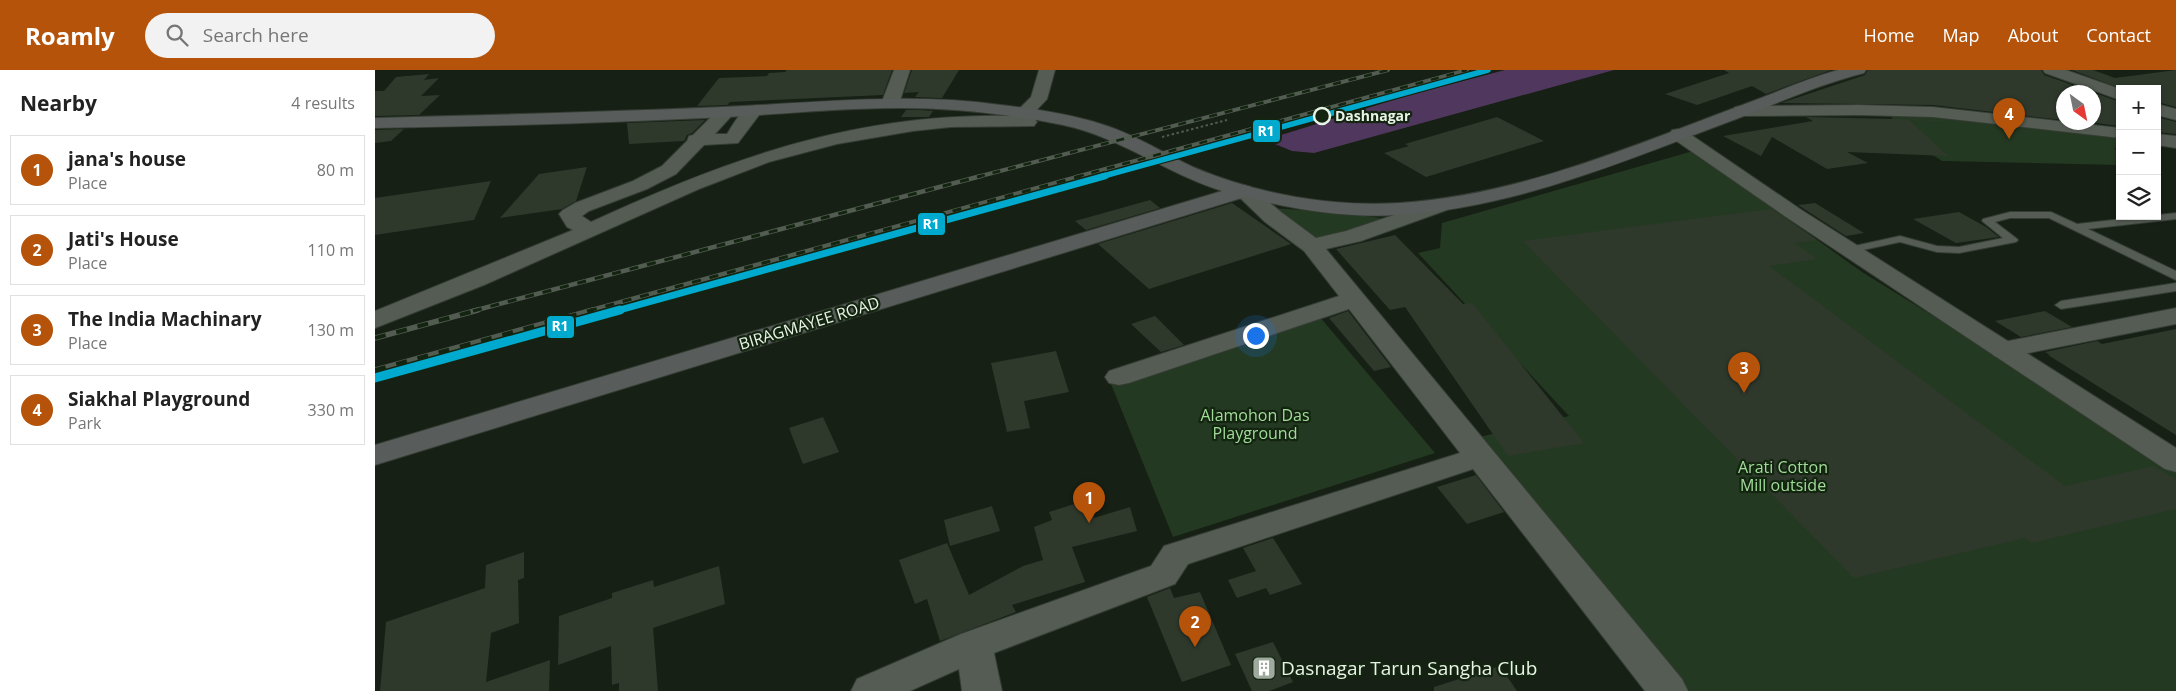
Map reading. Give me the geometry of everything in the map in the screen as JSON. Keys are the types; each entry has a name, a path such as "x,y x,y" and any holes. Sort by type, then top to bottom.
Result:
{"main road":[{"path":"375,123 585,118 890,104 997,109 1026,118 1081,123 1104,130 1198,177 1244,191 1290,202 1394,210 1439,206 1512,192 1578,172 1741,111 1858,70"},
{"name":"BIRAGMAYEE ROAD","path":"375,455 1244,191"}],"street":[{"path":"890,104 902,70"},
{"path":"375,320 476,280 725,171 810,144 906,126 1026,118 1043,94 1047,70"},
{"path":"2051,70 2116,94"},
{"path":"696,140 732,139 755,110"},
{"path":"1741,111 1859,110 1933,112 2116,133"},
{"path":"2161,110 2176,115"},
{"path":"590,231 575,222 570,214 582,207 640,185 669,170 696,140 726,112"},
{"path":"1678,134 1849,250 2176,462"},
{"path":"2161,140 2176,142"},
{"path":"1244,191 1273,217 1311,246 1668,691"},
{"path":"1311,246 1353,236 1439,206"},
{"path":"1119,377 1353,299"},
{"path":"2003,350 2176,316"},
{"path":"871,691 974,645 1163,575 1176,555 1479,457"},
{"path":"974,645 982,691"}],"lane":[{"path":"1849,250 1900,239 1937,249 1959,250 2013,240 1987,221 2010,215 2051,215 2176,276"},
{"path":"2074,227 2176,216"},
{"path":"2061,305 2176,287"}],"path":[{"path":"1133,145 1227,120"}],"green space":[{"path":"1889,115 1964,118 2116,136 2116,148 2114,148 2116,150 2116,165 1942,161 1917,145"},
{"name":"Arati Cotton Mill outside","path":"1693,151 1862,272 2019,369 2176,472 2176,691 1681,691 1471,439 1569,416 1418,253 1440,248 1442,223"},
{"path":"1270,208 1336,212 1394,220 1311,240"},
{"name":"Alamohon Das Playground","path":"1319,316 1435,453 1173,537 1111,384"}],"shaded area":[{"path":"1505,70 1614,70 1314,153 1292,151 1265,140 1406,96"}],"building":[{"path":"787,70 892,70 883,95 730,102 727,105 697,106 719,78 767,76 769,73 785,72"},
{"path":"912,70 959,70 942,98 915,97 919,92 904,93"},
{"path":"1724,70 1831,70 1766,94 1752,86 1697,105 1665,94 1729,73"},
{"path":"1868,70 2041,70 2044,75 2072,85 2056,85 2056,119 1933,105 1781,103 1865,75"},
{"path":"2072,70 2093,70 2115,78 2176,70 2176,107 2161,103 2161,85 2116,85 2116,87"},
{"path":"429,74 424,80 439,78 421,96 440,95 419,115 375,116 375,91 384,91 396,77"},
{"path":"2101,95 2116,101 2116,126 2101,124"},
{"path":"906,110 933,111 929,117 901,117"},
{"path":"1497,117 1544,141 1426,177 1384,153 1409,146 1405,144"},
{"path":"1806,117 1942,120 1944,121 1909,120 1948,156 1847,152 1868,163 1827,169 1772,137 1761,156 1723,136 1813,121"},
{"path":"2161,118 2176,122 2176,134 2161,132"},
{"path":"705,120 692,133 687,135 684,141 629,144 627,123"},
{"path":"404,129 391,141 375,143 375,130"},
{"path":"587,167 576,201 562,209 500,218 539,174"},
{"path":"491,181 474,220 375,235 375,198"},
{"path":"1150,200 1160,208 1086,230 1075,221"},
{"path":"1232,203 1291,244 1149,289 1098,244"},
{"path":"1815,203 1864,233 1846,236 1798,205"},
{"path":"1771,209 1817,240 1794,243 1817,259 1769,266 2065,486 2154,466 2176,480 2176,509 2031,543 2025,538 1854,578 1523,241"},
{"path":"1959,212 1986,227 1999,237 1956,243 1913,219"},
{"path":"1395,235 1463,304 1472,303 1584,443 1508,456 1405,307 1390,310 1336,249"},
{"path":"1348,311 1391,367 1374,371 1329,318"},
{"path":"2045,311 2072,327 2021,337 1995,321"},
{"path":"1155,316 1184,345 1161,352 1131,324"},
{"path":"2176,329 2176,435 2045,352 2097,341 2102,344"},
{"path":"1056,351 1069,392 1024,401 1030,428 1007,432 991,363"},
{"path":"823,417 839,452 803,464 789,428"},
{"path":"1476,475 1504,512 1467,524 1437,487"},
{"path":"1090,499 1094,518 1130,507 1137,531 1072,547 1085,582 1012,605 1016,612 940,641 927,599 915,604 899,560 947,543 969,595 1023,566 1043,560 1034,527 1052,520 1049,512"},
{"path":"992,506 1000,531 950,546 944,520"},
{"path":"1273,538 1302,584 1270,595 1266,588 1237,598 1228,580 1256,571 1243,548"},
{"path":"524,552 524,578 518,580 519,623 491,633 486,682 550,660 549,691 380,691 386,622 485,588 486,565"},
{"path":"719,566 725,604 653,628 658,691 619,691 619,683 612,685 611,646 558,665 559,616 612,598 612,593 653,580 654,587"},
{"path":"1170,588 1174,598 1200,592 1231,665 1182,682 1147,597"},
{"name":"Dasnagar Tarun Sangha Club","path":"1273,642 1293,682 1269,691 1252,691 1235,654"},
{"path":"1500,666 1517,691 1434,691 1434,687"}],"railway":[{"path":"977,177 1388,70"},
{"path":"1076,177 1467,70"},
{"path":"473,311 981,176"},
{"path":"588,311 1081,176"},
{"path":"375,338 478,310"},
{"path":"375,370 593,310"}],"transit line":[{"name":"R1","path":"375,378 1488,70"}],"place":[{"name":"Dashnagar","path":"1322,116"},
{"name":"Siakhal Playground","path":"2009,139"},
{"name":"The India Machinary","path":"1744,393"},
{"name":"jana's house","path":"1089,523"},
{"name":"Jati's House","path":"1195,647"},
{"name":"Dasnagar Tarun Sangha Club","path":"1264,668"}]}
